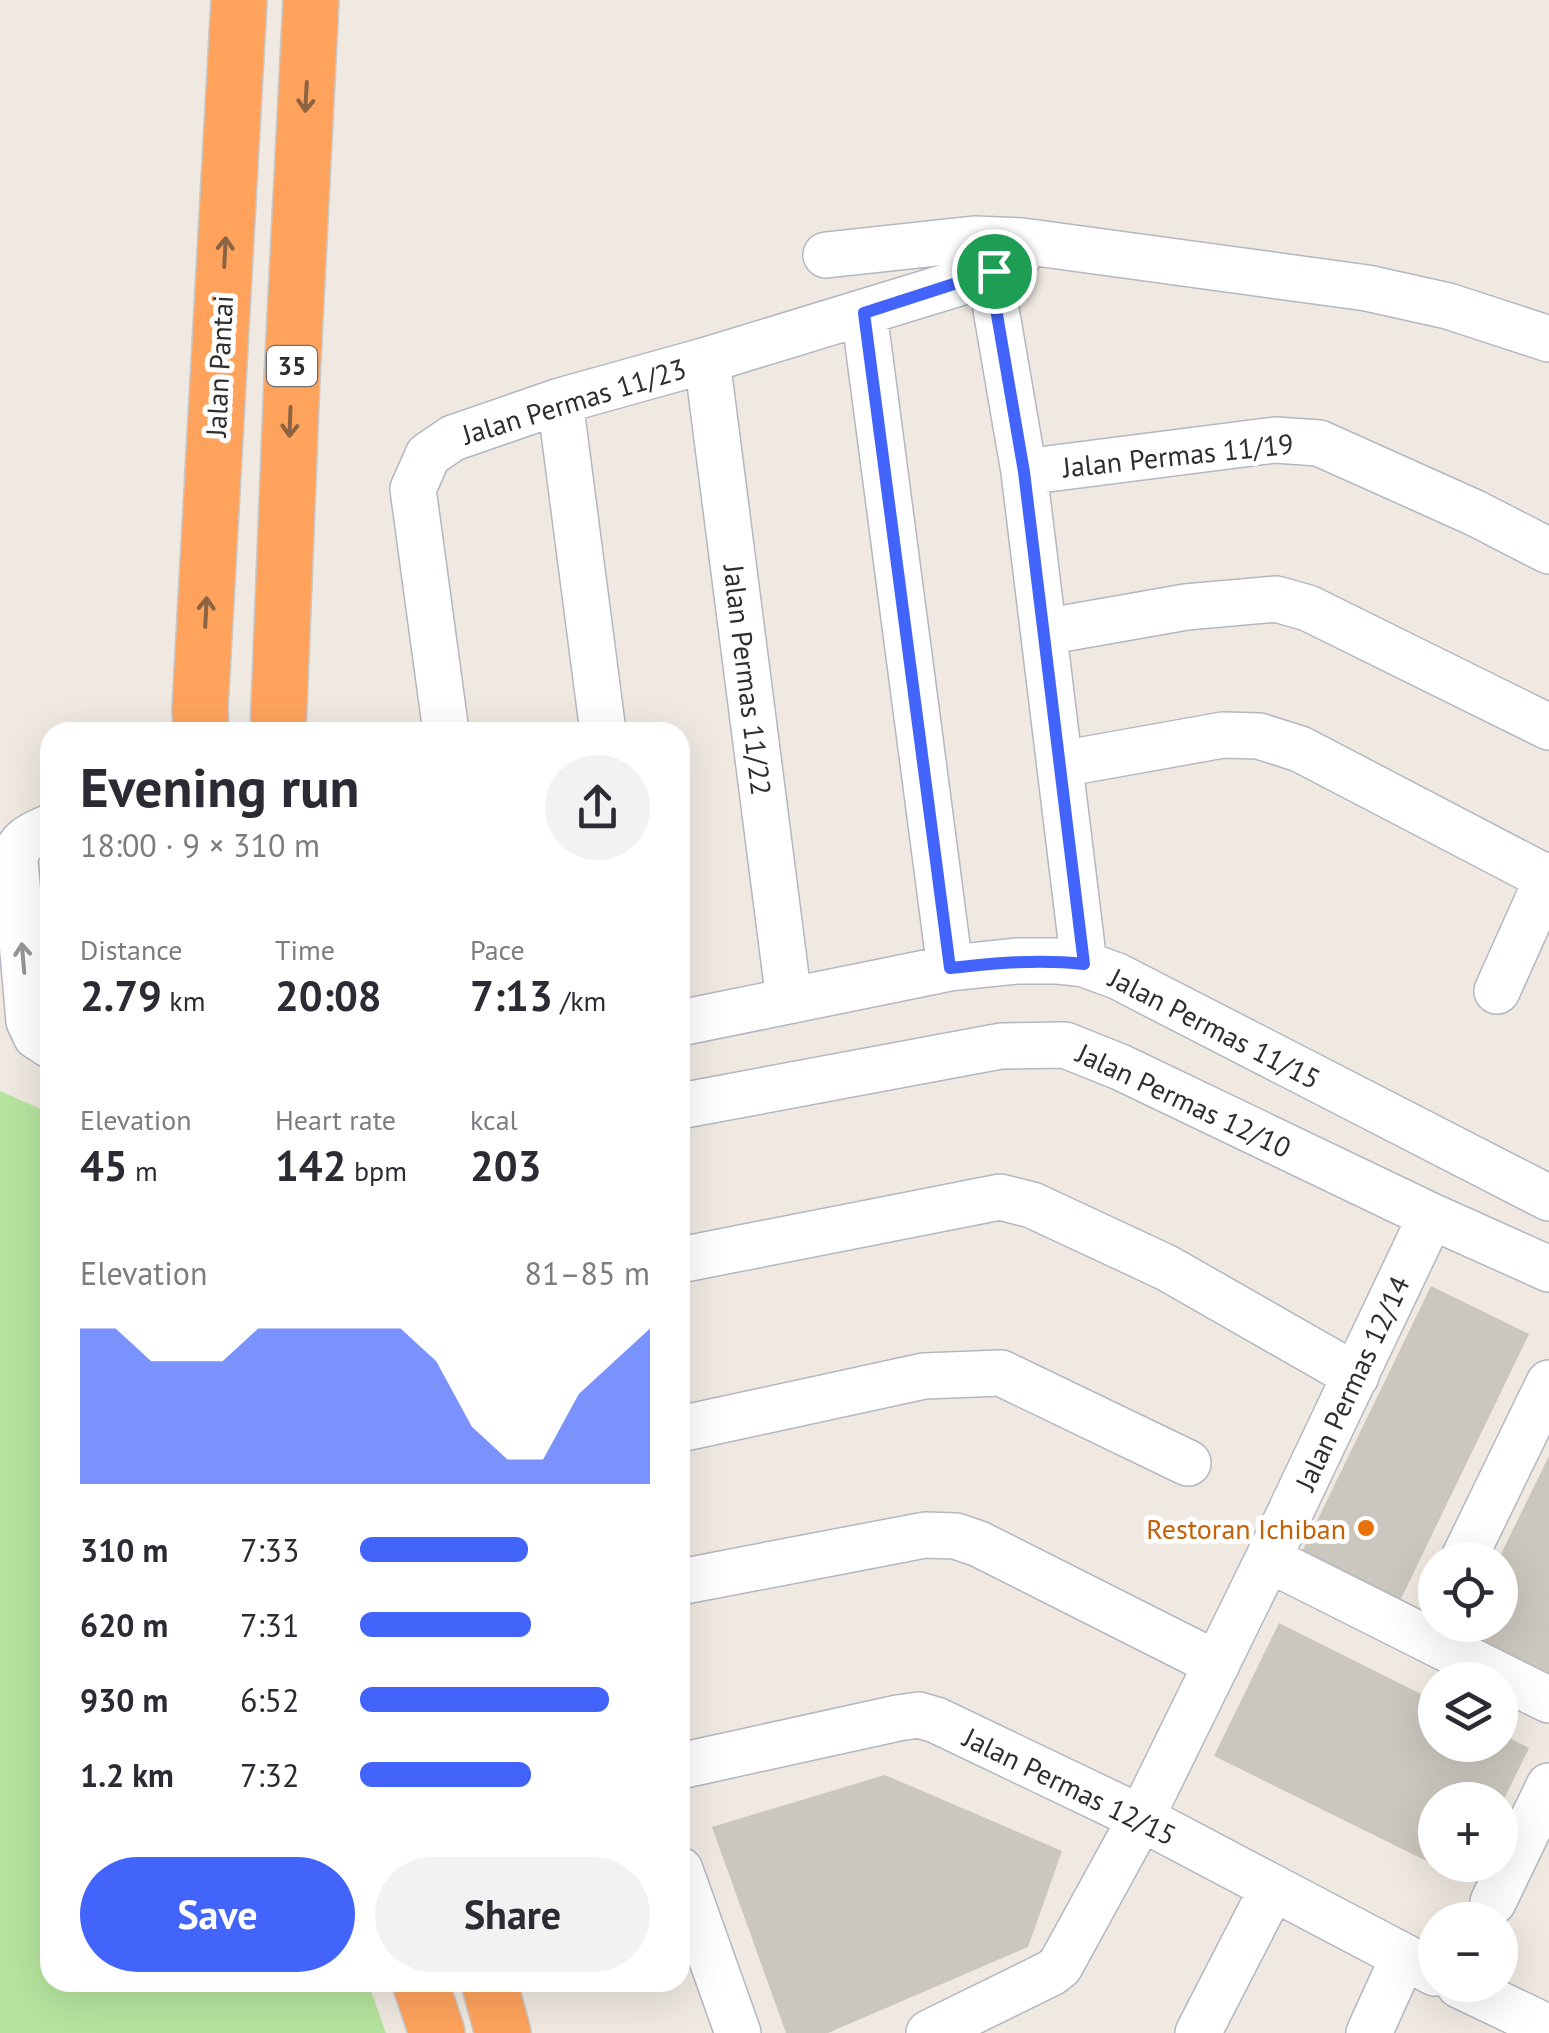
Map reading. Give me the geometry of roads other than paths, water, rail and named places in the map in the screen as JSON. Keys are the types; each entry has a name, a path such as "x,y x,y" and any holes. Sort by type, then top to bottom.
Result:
{"highway":[{"name":"Jalan Pantai","path":"198,722 238,0"},
{"name":"35","path":"278,722 311,0"},
{"path":"423,1992 437,2033"},
{"path":"492,1992 503,2033"}],"street":[{"path":"826,255 974,238 1008,256 1366,288 1448,306 1549,339"},
{"path":"1008,256 996,309 1024,472 1084,964"},
{"name":"Jalan Permas 11/23","path":"445,722 413,489 428,456 453,438 560,401 864,313 1008,256"},
{"path":"864,313 950,968"},
{"name":"Jalan Permas 11/22","path":"707,360 789,1000"},
{"path":"560,401 602,722"},
{"name":"Jalan Permas 11/19","path":"1024,472 1275,440 1319,443 1476,513 1549,551"},
{"path":"1044,632 1186,607 1276,599 1308,608 1549,727"},
{"path":"1061,764 1222,735 1259,736 1300,749 1548,876 1497,991"},
{"path":"27,1031 15,862 22,842 40,832"},
{"name":"Jalan Permas 11/15","path":"690,1020 950,968 1016,961 1084,964 1118,976 1549,1198"},
{"name":"Jalan Permas 12/10","path":"690,1104 1001,1046 1066,1046 1120,1067 1549,1269"},
{"path":"690,1258 1000,1197 1032,1204 1167,1268 1356,1376"},
{"name":"Jalan Permas 12/14","path":"929,2033 1060,1966 1141,1818 1431,1216"},
{"path":"690,1426 924,1376 1001,1373 1188,1463"},
{"path":"1472,1542 1549,1384"},
{"path":"690,1580 926,1535 956,1536 1216,1664"},
{"path":"1268,1559 1418,1622"},
{"path":"1454,1642 1549,1700"},
{"name":"Jalan Permas 12/15","path":"690,1764 919,1715 1141,1818 1418,1965"},
{"path":"1493,1902 1539,1833 1549,1786"},
{"path":"1198,2033 1272,1889"},
{"path":"690,1898 738,2033"},
{"path":"1370,2033 1418,1967"},
{"path":"1491,2002 1540,2028"}],"place":[{"name":"Restoran Ichiban","path":"1366,1528"}]}
